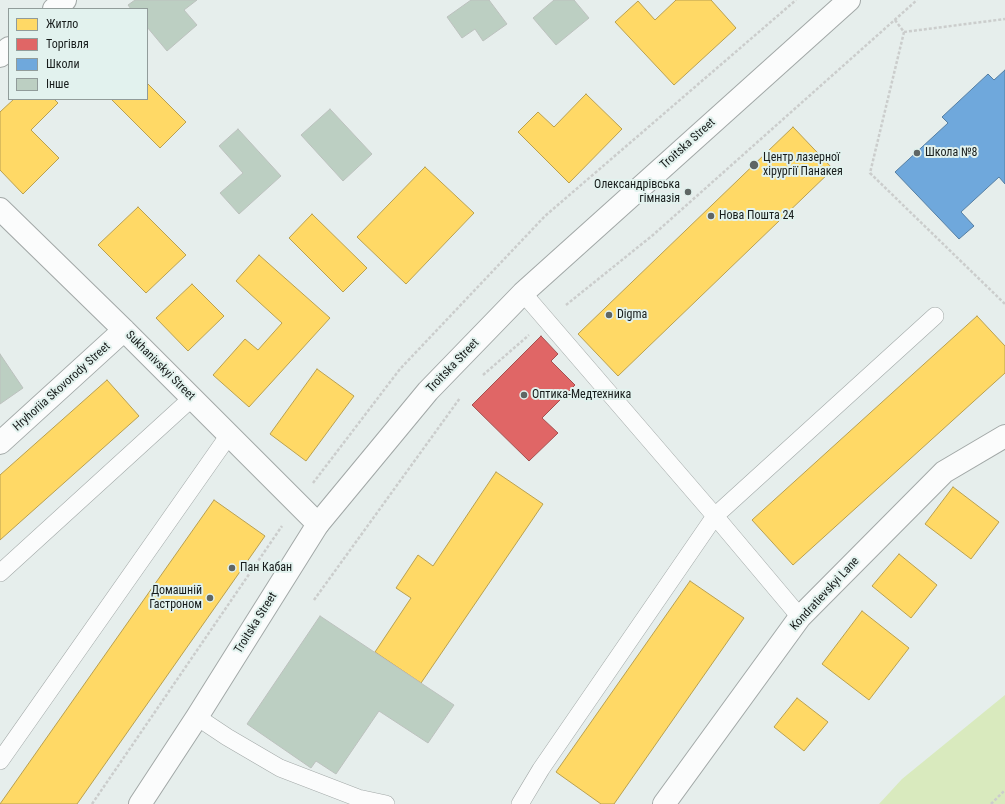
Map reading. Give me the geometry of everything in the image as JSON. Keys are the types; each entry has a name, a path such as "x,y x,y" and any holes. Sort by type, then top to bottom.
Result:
{"street":[{"path":"55,8 65,0"},
{"name":"Troitska Street","path":"140,804 197,717 318,524 428,391 523,292 848,0"},
{"path":"0,56 8,49"},
{"name":"Sukhanivskyi Street","path":"0,209 124,330 318,524"},
{"name":"Hryhoriia Skovorody Street","path":"0,443 124,330"},
{"name":"Kondratievskyi Lane","path":"664,804 800,617 944,472 1005,436"}],"lane":[{"path":"523,292 800,617"},
{"path":"520,804 546,763 715,516 935,316"},
{"path":"0,572 192,398"},
{"path":"0,761 229,435"},
{"path":"197,717 227,737 280,768 358,798 386,804"}],"path":[{"path":"479,378 547,320 653,235 917,0"},
{"path":"904,32 1005,19"},
{"path":"895,20 904,32"},
{"path":"904,32 870,173 1005,304"},
{"path":"314,600 463,394"},
{"path":"991,804 1005,790"}],"green space":[{"path":"1005,695 1005,804 879,804 902,779"}],"building: Житло":[{"path":"676,0 711,0 736,28 674,85 615,22 638,1 655,20"},
{"path":"148,84 186,122 160,148 112,100 148,100"},
{"path":"586,94 622,129 569,183 518,132 538,112 554,127"},
{"path":"13,100 55,100 58,103 31,130 59,158 23,194 0,170 0,112"},
{"path":"793,127 833,169 618,376 578,334"},
{"path":"425,167 474,213 406,284 357,237"},
{"path":"138,207 186,255 146,293 98,245"},
{"path":"312,214 367,268 343,292 289,238"},
{"path":"259,255 330,318 249,407 213,375 245,339 258,350 282,323 236,281"},
{"path":"192,284 224,316 188,351 156,318"},
{"path":"977,316 1005,346 1005,373 793,565 752,520"},
{"path":"317,369 354,396 306,461 270,434"},
{"path":"107,380 139,416 0,540 0,475"},
{"path":"496,472 543,504 421,683 375,652 411,598 396,588 418,555 433,566"},
{"path":"953,487 999,522 971,559 925,524"},
{"path":"214,500 265,536 77,804 0,804"},
{"path":"899,554 937,585 911,618 872,586"},
{"path":"690,581 744,618 614,804 601,804 556,772"},
{"path":"862,611 909,648 869,700 822,664"},
{"path":"797,698 828,722 804,751 774,727"}],"building: Торгівля":[{"name":"Оптика-Медтехника","path":"541,336 558,354 551,361 575,385 542,418 558,433 529,461 472,405"}],"building: Школи":[{"path":"1005,70 1005,184 999,177 961,212 974,226 959,239 895,172 948,123 942,117 988,74 994,80"}],"building: Інше":[{"path":"135,0 197,0 184,10 197,25 167,51 148,28 148,8 130,8 128,5"},
{"path":"471,0 489,0 507,24 483,41 475,29 462,38 447,17"},
{"path":"554,0 574,0 589,18 556,45 533,18"},
{"path":"330,109 372,154 343,181 301,135"},
{"path":"238,129 281,176 239,214 220,193 243,173 219,146"},
{"path":"0,354 23,388 0,404"},
{"path":"320,616 454,705 428,743 379,711 336,774 316,761 311,768 247,724"}],"place":[{"name":"Школа №8","path":"917,153"},
{"name":"Центр лазерної хірургії Панакея","path":"754,165"},
{"name":"Олександрівська гімназія","path":"688,192"},
{"name":"Нова Пошта 24","path":"711,216"},
{"name":"Digma","path":"609,315"},
{"name":"Оптика-Медтехника","path":"524,395"},
{"name":"Пан Кабан","path":"232,568"},
{"name":"Домашній Гастроном","path":"210,598"}]}
